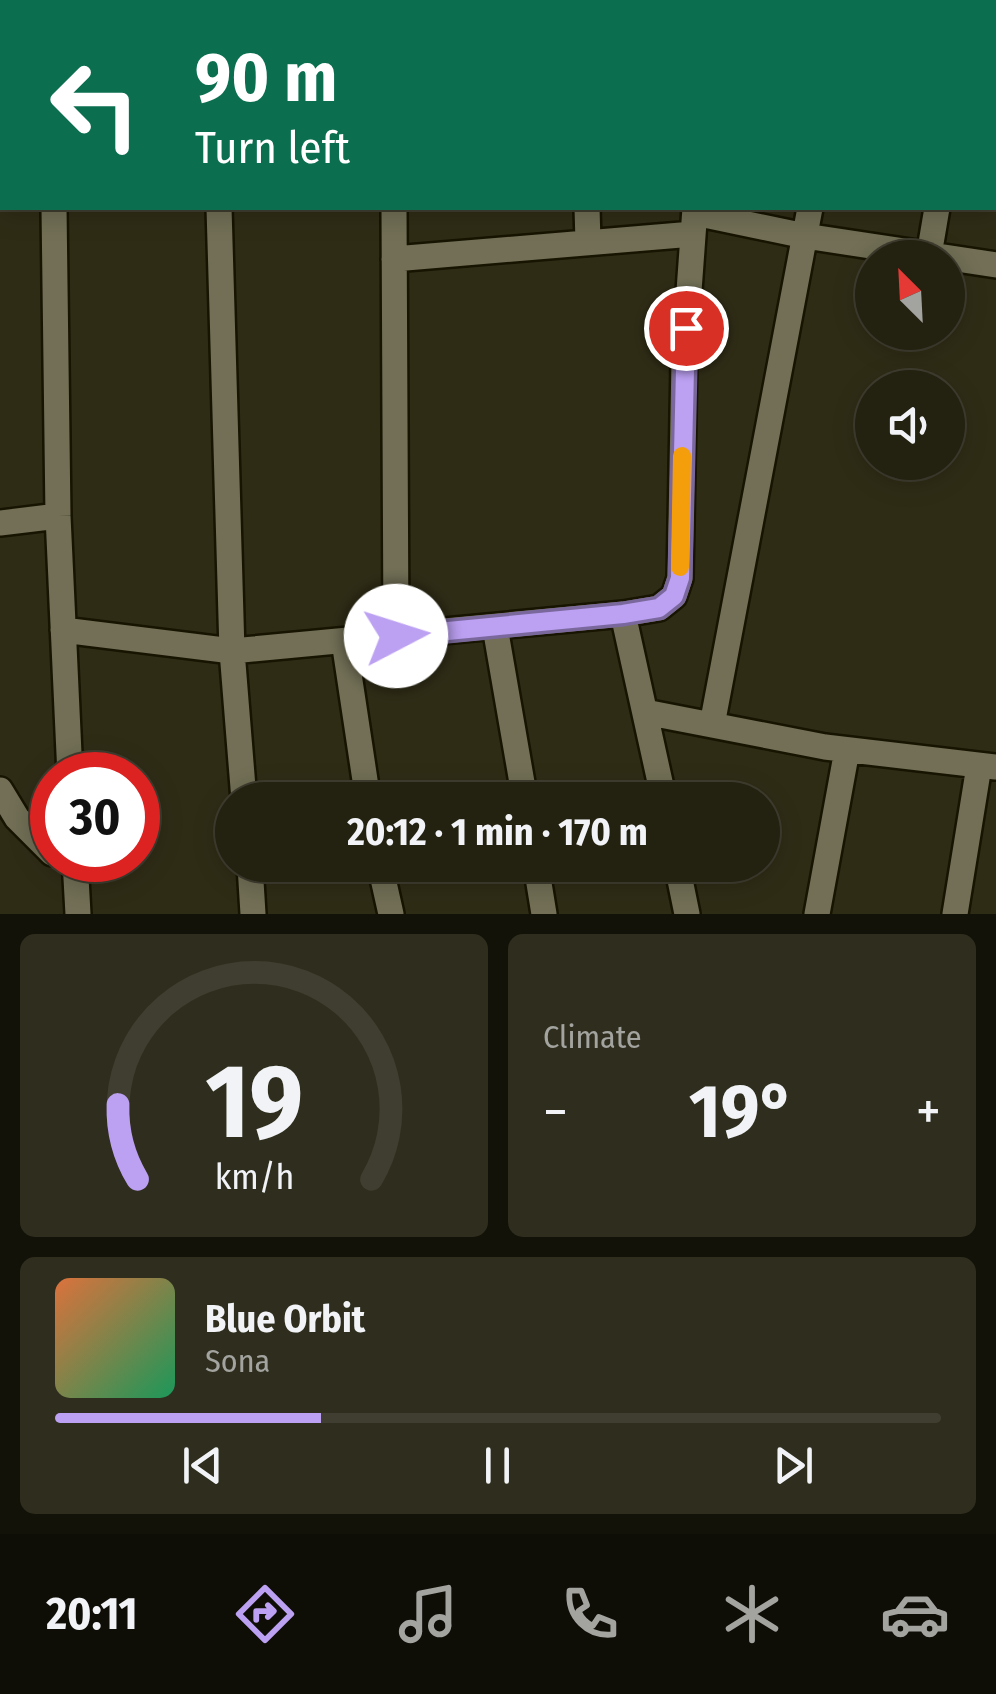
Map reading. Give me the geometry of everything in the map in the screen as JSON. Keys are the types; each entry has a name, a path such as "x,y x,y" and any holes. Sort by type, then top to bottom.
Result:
{"street":[{"path":"54,210 58,516 69,752"},
{"path":"219,210 232,651 243,782"},
{"path":"394,210 396,636"},
{"path":"586,210 588,242"},
{"path":"712,725 810,210"},
{"path":"931,240 937,210"},
{"path":"62,630 232,651 659,608 674,596 680,578 684,360 694,218"},
{"path":"394,259 588,242 694,218 855,243"},
{"path":"965,260 996,265"},
{"path":"0,523 58,516"},
{"path":"623,614 660,782"},
{"path":"495,627 521,782"},
{"path":"344,641 365,782"},
{"path":"646,712 848,750 988,766 954,914"},
{"path":"817,914 848,750"},
{"path":"0,790 30,831"},
{"path":"76,882 78,914"},
{"path":"251,882 253,914"},
{"path":"384,882 392,914"},
{"path":"539,882 544,914"},
{"path":"680,882 687,914"}],"slow traffic":[{"path":"680,567 682,456"}],"route":[{"path":"396,636 623,614 659,608 674,596 680,578 686,328"}]}
